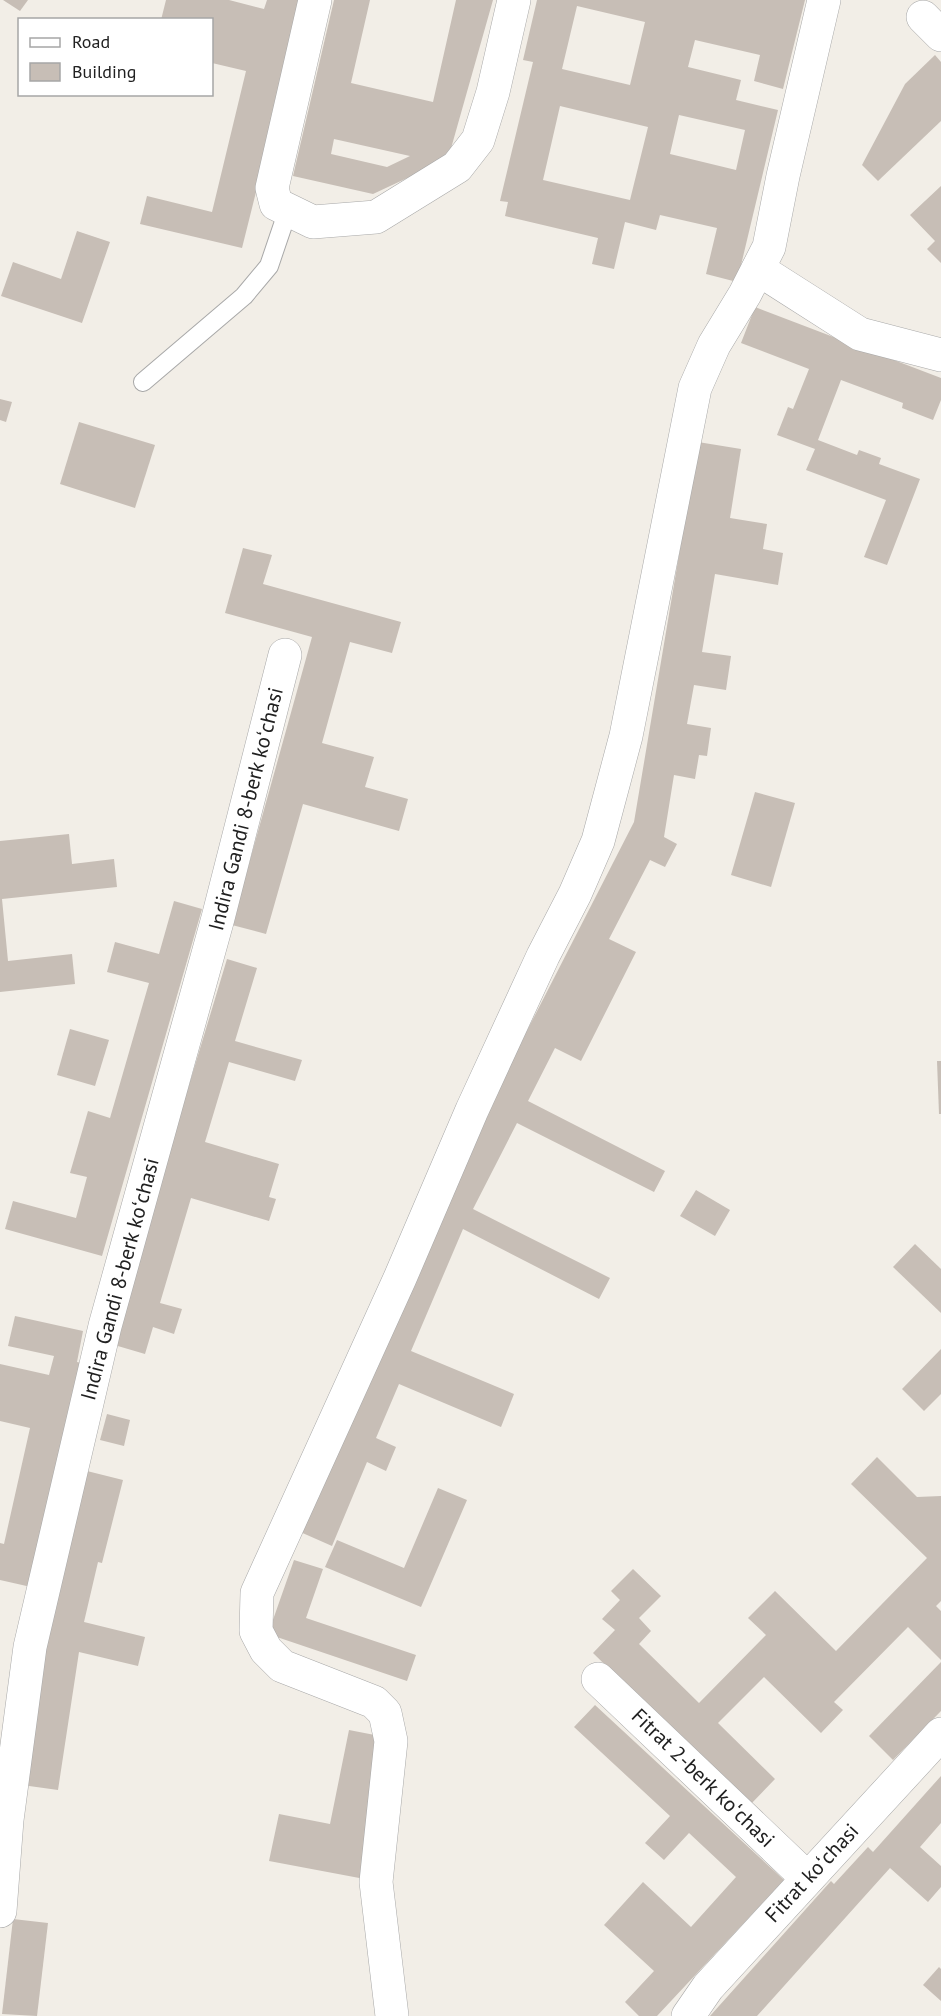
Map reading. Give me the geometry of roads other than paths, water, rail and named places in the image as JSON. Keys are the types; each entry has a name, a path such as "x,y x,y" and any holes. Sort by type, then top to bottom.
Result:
{"street":[{"path":"315,0 272,188 276,204 313,222 376,217 457,166 478,141 493,92 514,0"},
{"path":"392,2016 376,1882 391,1741 385,1713 374,1702 282,1666 266,1650 256,1631 257,1593 400,1278 482,1089 598,841 626,736 695,388 714,345 770,247 783,176 824,0"},
{"path":"758,269 860,334 941,355"},
{"name":"Indira Gandi 8-berk koʻchasi","path":"0,1911 7,1820 30,1647 105,1326 218,918 285,655"},
{"name":"Fitrat 2-berk koʻchasi","path":"598,1678 807,1878"},
{"name":"Fitrat koʻchasi","path":"688,2016 708,1987 941,1734"}],"lane":[{"path":"143,382 244,296 269,266 288,210"}]}
